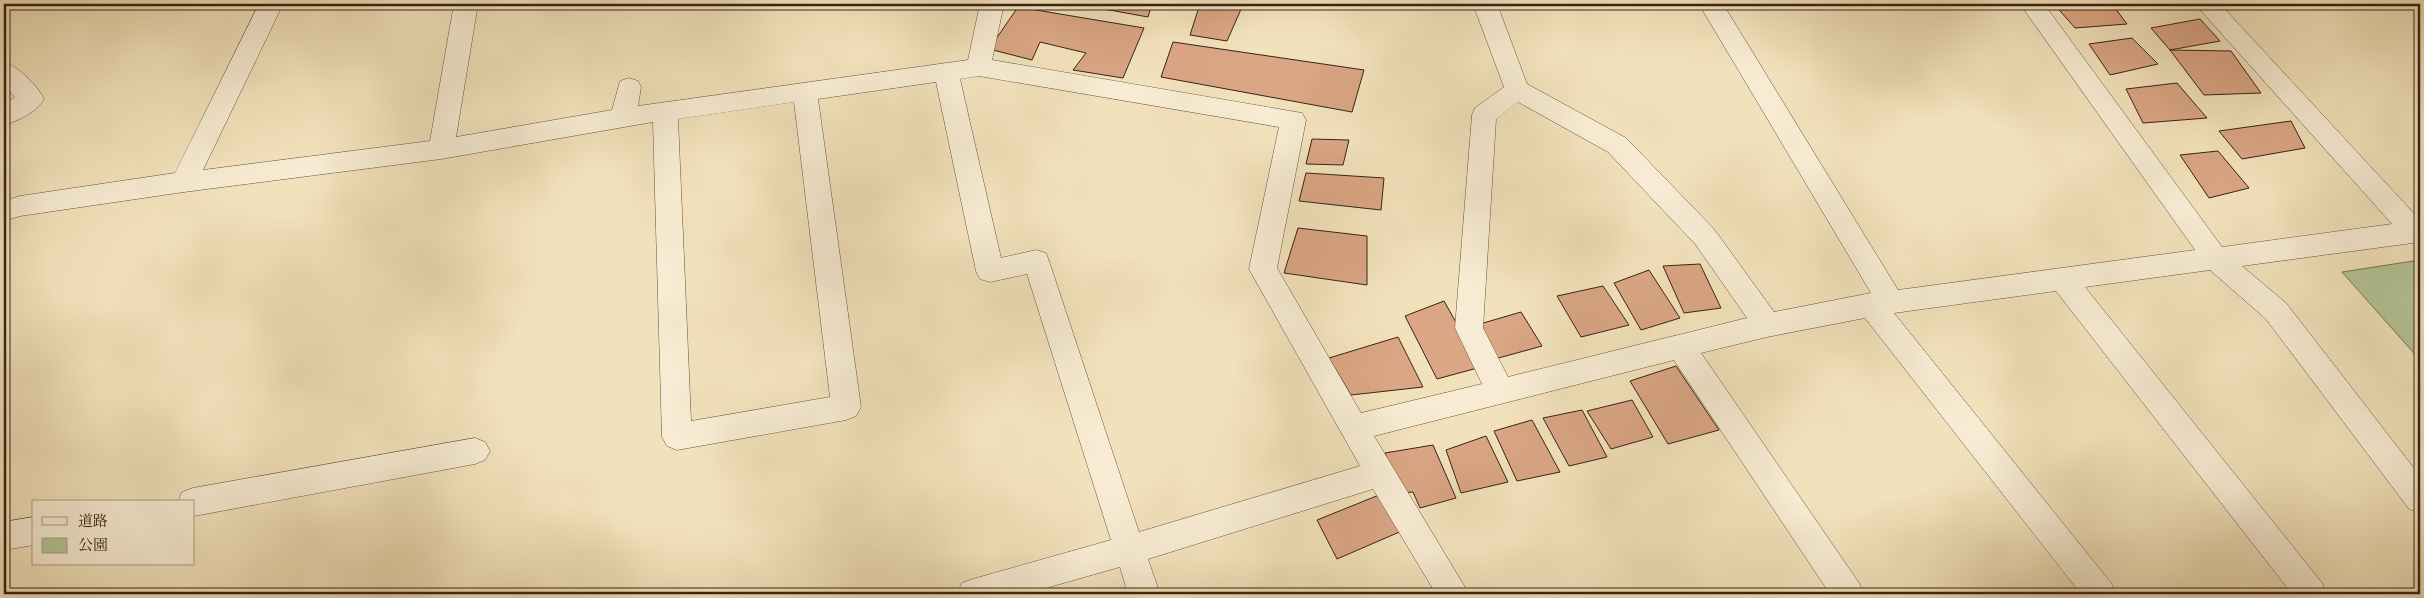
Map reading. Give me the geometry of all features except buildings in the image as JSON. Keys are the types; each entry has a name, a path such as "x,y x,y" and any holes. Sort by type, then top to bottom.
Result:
{"street":[{"path":"184,182 271,4"},
{"path":"441,149 466,4"},
{"path":"979,67 992,4"},
{"path":"1485,4 1517,90 1617,145 1705,237 1767,326"},
{"path":"1711,4 1881,303 2100,594"},
{"path":"2032,4 2217,260 2276,311 2420,499"},
{"path":"2207,4 2418,231"},
{"path":"4,211 20,206 184,182 441,149 623,117 805,90 979,67 1293,120 1264,269 1380,473 1453,594"},
{"path":"4,71 32,99 4,116"},
{"path":"946,72 990,271 1036,261 1144,594"},
{"path":"623,117 628,87"},
{"path":"665,112 677,437 846,406 805,90"},
{"path":"1501,393 1469,328 1484,115 1517,90"},
{"path":"1354,428 1767,326 1881,303 2062,278 2217,260 2418,231"},
{"path":"2062,278 2311,594"},
{"path":"1682,348 1848,594"},
{"path":"195,502 475,451"},
{"path":"973,594 1129,550 1380,473"},
{"path":"4,536 32,530"}],"green space":[{"path":"2420,260 2420,360 2342,272"}]}
